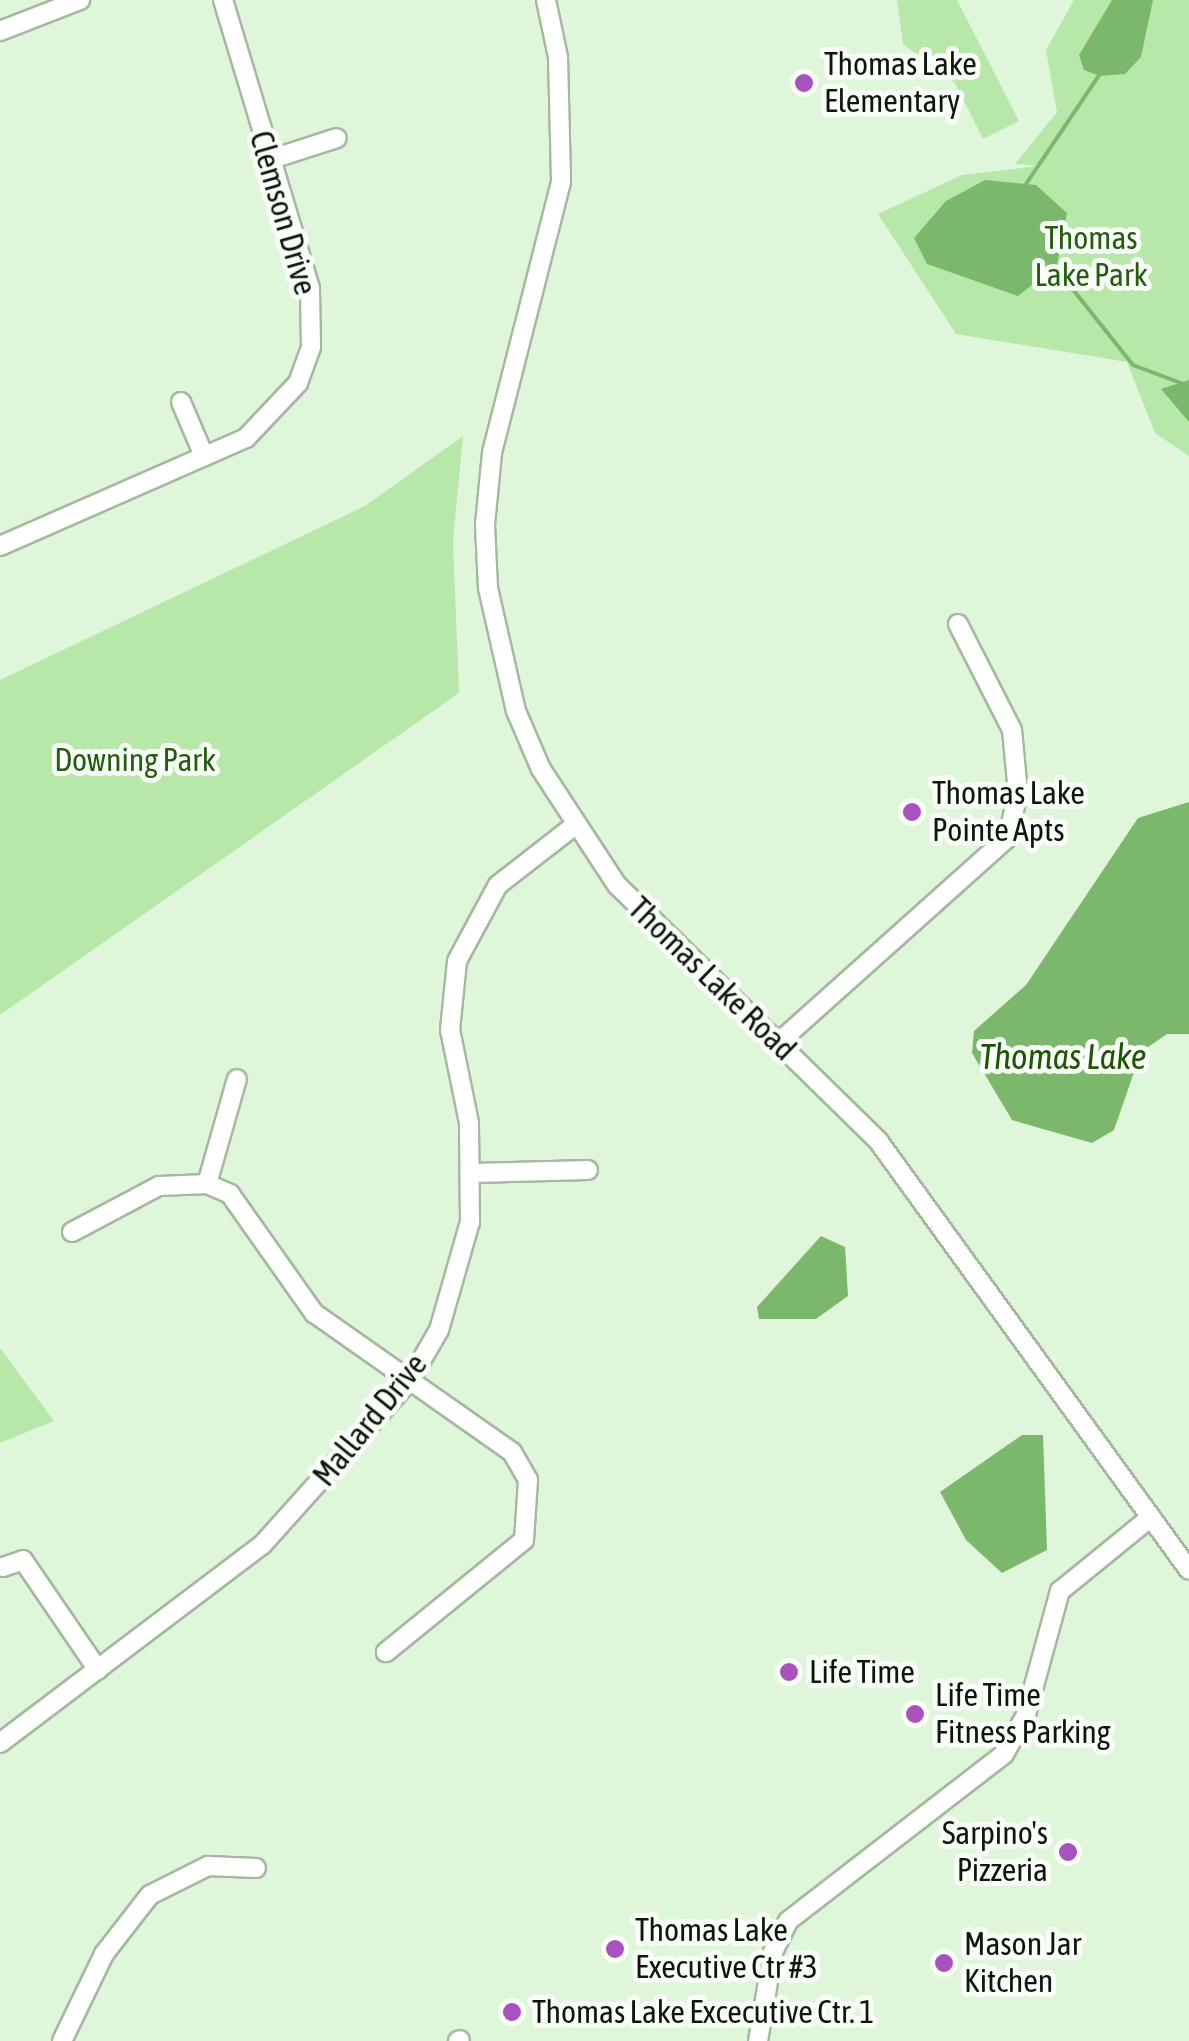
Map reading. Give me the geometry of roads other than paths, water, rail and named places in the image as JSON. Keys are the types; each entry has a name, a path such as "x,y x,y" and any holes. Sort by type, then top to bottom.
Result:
{"street":[{"path":"0,31 80,0"},
{"name":"Clemson Drive","path":"0,546 204,456 274,415 311,347 310,288 223,0"},
{"name":"Thomas Lake Road","path":"546,0 559,74 561,182 492,453 485,525 512,696 575,825 668,942 880,1142 1189,1570"},
{"path":"270,160 337,138"},
{"path":"181,402 204,456"},
{"path":"778,1043 1008,837 1018,793 1012,730 958,624"},
{"name":"Mallard Drive","path":"0,1743 262,1545 410,1380 459,1278 473,1172 450,1030 457,961 498,886 575,825"},
{"path":"208,1184 238,1079"},
{"path":"473,1172 588,1170"},
{"path":"72,1232 159,1186 208,1184 247,1210 314,1313 512,1452 532,1512 508,1562 386,1652"},
{"path":"758,2041 773,1952 788,1921 1004,1754 1026,1716 1060,1592 1151,1516"},
{"path":"3,1568 23,1560 98,1670"},
{"path":"62,2041 104,1954 150,1895 208,1866 256,1868"}],"water":[{"path":"1112,0 1153,0 1141,57 1125,74 1099,76 1084,70 1079,55"},
{"path":"985,180 1036,185 1067,213 1057,265 1018,296 927,264 914,238 946,201"},
{"path":"1189,380 1189,422 1161,389"},
{"name":"Thomas Lake","path":"1189,802 1189,1034 1167,1034 1141,1052 1114,1130 1092,1143 1012,1120 972,1053 974,1031 1026,985 1138,818"},
{"path":"821,1236 845,1247 848,1296 816,1319 759,1319 757,1307"},
{"path":"1022,1435 1043,1435 1047,1550 1002,1573 966,1540 940,1492"}],"waterway":[{"path":"1024,187 1100,74"},
{"path":"1055,267 1133,365 1189,386"}],"place":[{"name":"Thomas Lake Elementary","path":"804,83"},
{"name":"Thomas Lake Pointe Apts","path":"912,812"},
{"name":"Life Time","path":"789,1672"},
{"name":"Life Time Fitness Parking","path":"915,1714"},
{"name":"Sarpino's Pizzeria","path":"1068,1852"},
{"name":"Thomas Lake Executive Ctr #3","path":"615,1949"},
{"name":"Mason Jar Kitchen","path":"944,1963"},
{"name":"Thomas Lake Excecutive Ctr. 1","path":"512,2012"}],"park label":[{"name":"Thomas Lake Park","path":"1091,258"},
{"name":"Downing Park","path":"135,760"}]}
